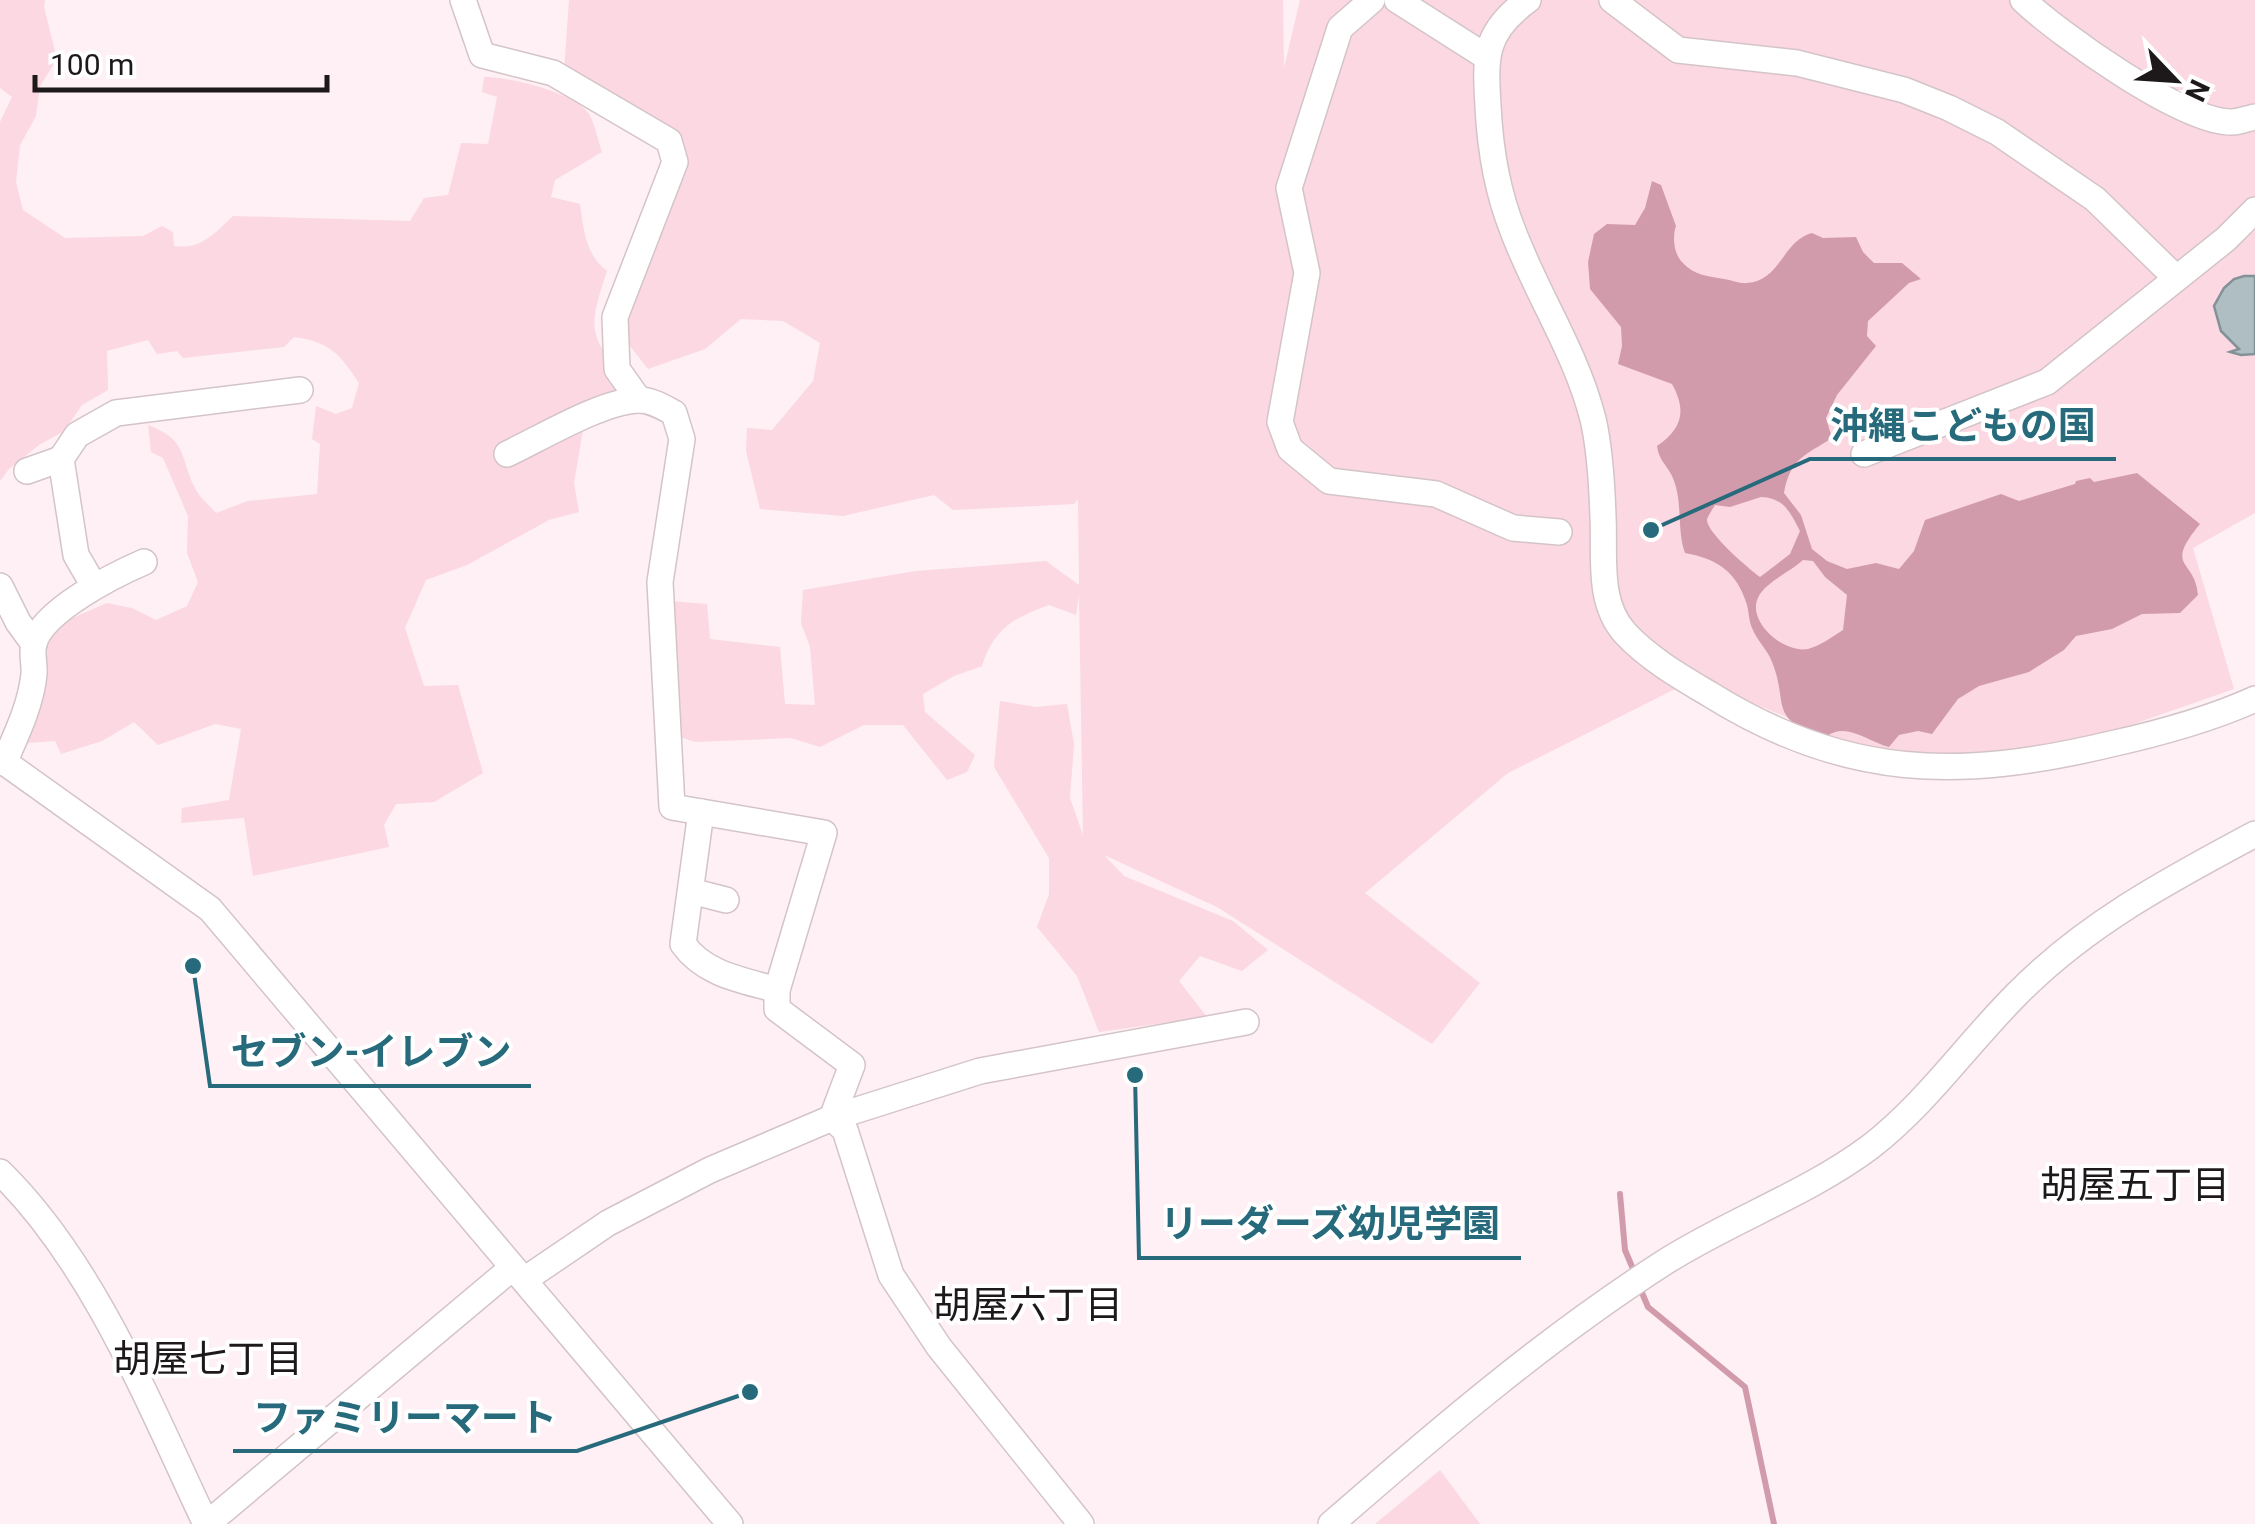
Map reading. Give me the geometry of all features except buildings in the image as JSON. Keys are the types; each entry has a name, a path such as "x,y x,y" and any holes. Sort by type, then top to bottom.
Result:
{"street":[{"path":"463,0 482,56 553,73 668,141 675,162 614,317 617,369 638,400"},
{"path":"1372,0 1340,28 1289,188 1307,273 1280,422 1290,449 1328,481 1436,494 1513,528 1559,532"},
{"path":"1397,0 1485,56"},
{"path":"1528,0 1503,23 1485,56 1489,129 1499,190 1513,233 1568,348 1593,421 1603,513 1605,590 1613,614 1625,632 1664,667 1733,709 1796,739 1852,756 1909,767 1972,768 2039,761 2146,736 2255,700"},
{"path":"1612,0 1678,50 1797,63 1904,90 1949,108 1997,132 2095,198 2175,277"},
{"path":"2023,0 2082,49 2174,103 2231,122 2255,116"},
{"path":"1864,454 2047,382 2253,217"},
{"path":"27,470 61,458 77,435 116,413 300,390"},
{"path":"507,454 605,408 638,400 674,413 682,440 660,582 672,806 824,833 777,990 777,1009 852,1065 832,1118"},
{"path":"61,458 76,554 94,586"},
{"path":"144,562 94,586 47,623 34,644 34,675 22,720 2,761 210,909 730,1524"},
{"path":"0,586 34,644"},
{"path":"701,812 683,944 693,958 719,974 777,990"},
{"path":"1331,1524 1523,1361 1626,1288 1849,1162 1889,1132 2016,995 2076,940 2164,883 2255,834"},
{"path":"690,891 726,900"},
{"path":"0,1172 30,1201 92,1295 207,1524 518,1274 710,1170 832,1118 980,1070 1246,1022"},
{"path":"832,1118 845,1130 892,1275 939,1348 1081,1524"}],"shaded area":[{"path":"0,0 45,0 57,59 40,86 36,116 20,145 16,182 23,210 65,238 143,236 162,226 173,232 174,246 184,247 206,239 233,216 410,221 424,198 448,195 461,143 488,144 497,97 482,92 484,77 525,83 556,93 581,106 591,118 602,152 555,180 551,197 580,204 590,249 607,271 596,307 595,332 606,355 631,382 497,451 583,430 574,483 579,512 549,520 467,565 426,580 405,628 424,686 458,685 483,773 434,802 396,804 384,825 389,847 253,876 244,818 181,823 182,808 229,800 241,729 215,724 158,745 134,722 102,741 61,754 55,741 26,743 42,649 61,623 107,603 132,608 156,620 187,606 198,582 187,553 188,516 163,458 151,452 148,425 177,444 197,491 216,513 248,501 317,494 320,444 312,439 316,406 336,414 352,408 359,383 333,351 317,342 294,337 284,347 183,358 177,351 157,354 148,340 107,351 108,390 82,405 64,431 39,445 0,481 0,122 12,97 0,88"},
{"path":"569,0 1283,0 1284,68 1300,0 2255,0 2255,513 2193,548 2234,689 2022,763 1875,754 1695,679 1508,773 1365,893 1480,983 1432,1044 1217,907 1104,855 1124,876 1233,921 1268,950 1242,971 1200,956 1179,981 1207,1017 1099,1032 1077,976 1037,927 1049,894 1049,858 994,767 1000,701 1036,707 1067,704 1074,744 1070,798 1083,835 1079,595 1076,615 1049,605 1025,615 999,633 982,666 923,694 925,712 975,755 967,772 947,780 903,725 864,725 820,747 791,738 695,742 674,735 669,601 707,604 710,639 780,647 785,704 815,705 810,647 801,623 803,590 916,571 1046,561 1079,585 1078,499 1074,504 953,510 934,495 843,516 760,509 746,451 747,428 772,430 813,381 820,343 783,321 741,319 705,349 648,369 612,323 677,139 564,72"},
{"path":"1652,181 1661,185 1676,226 1677,255 1687,267 1707,276 1742,283 1758,281 1775,268 1794,244 1812,233 1823,238 1856,237 1874,263 1902,263 1921,279 1909,283 1868,321 1867,336 1876,346 1837,395 1826,418 1832,438 1800,459 1787,481 1784,493 1801,515 1812,549 1827,561 1847,569 1876,563 1899,569 1914,551 1925,520 2001,494 2019,501 2076,481 2090,478 2094,482 2137,473 2200,524 2182,556 2198,595 2180,613 2142,614 2112,629 2076,636 2064,650 2029,672 1979,686 1958,699 1932,734 1918,731 1899,735 1889,747 1850,732 1827,736 1795,724 1783,709 1772,662 1752,628 1738,584 1716,563 1685,553 1675,484 1657,446 1680,419 1677,394 1672,384 1618,364 1621,327 1590,289 1588,262 1594,234 1607,224 1635,225 1645,208","holes":["1761,497 1781,503 1800,531 1790,554 1760,577 1721,542 1707,520 1715,505 1730,507","1803,560 1813,561 1847,595 1843,630 1808,649 1788,646 1768,633 1761,624 1756,604 1764,589"]},
{"path":"1440,1470 1480,1524 1375,1524"}],"waterway":[{"path":"1620,1194 1625,1250 1636,1276"},
{"path":"1640,1288 1648,1307 1745,1387 1774,1524"}],"place":[{"name":"沖縄こどもの国","path":"1651,530"},
{"name":"セブン-イレブン","path":"193,966"},
{"name":"リーダーズ幼児学園","path":"1135,1075"},
{"name":"ファミリーマート","path":"750,1392"}],"district":[{"name":"胡屋五丁目","path":"2135,1185"},
{"name":"胡屋六丁目","path":"1028,1305"},
{"name":"胡屋七丁目","path":"208,1359"}]}
